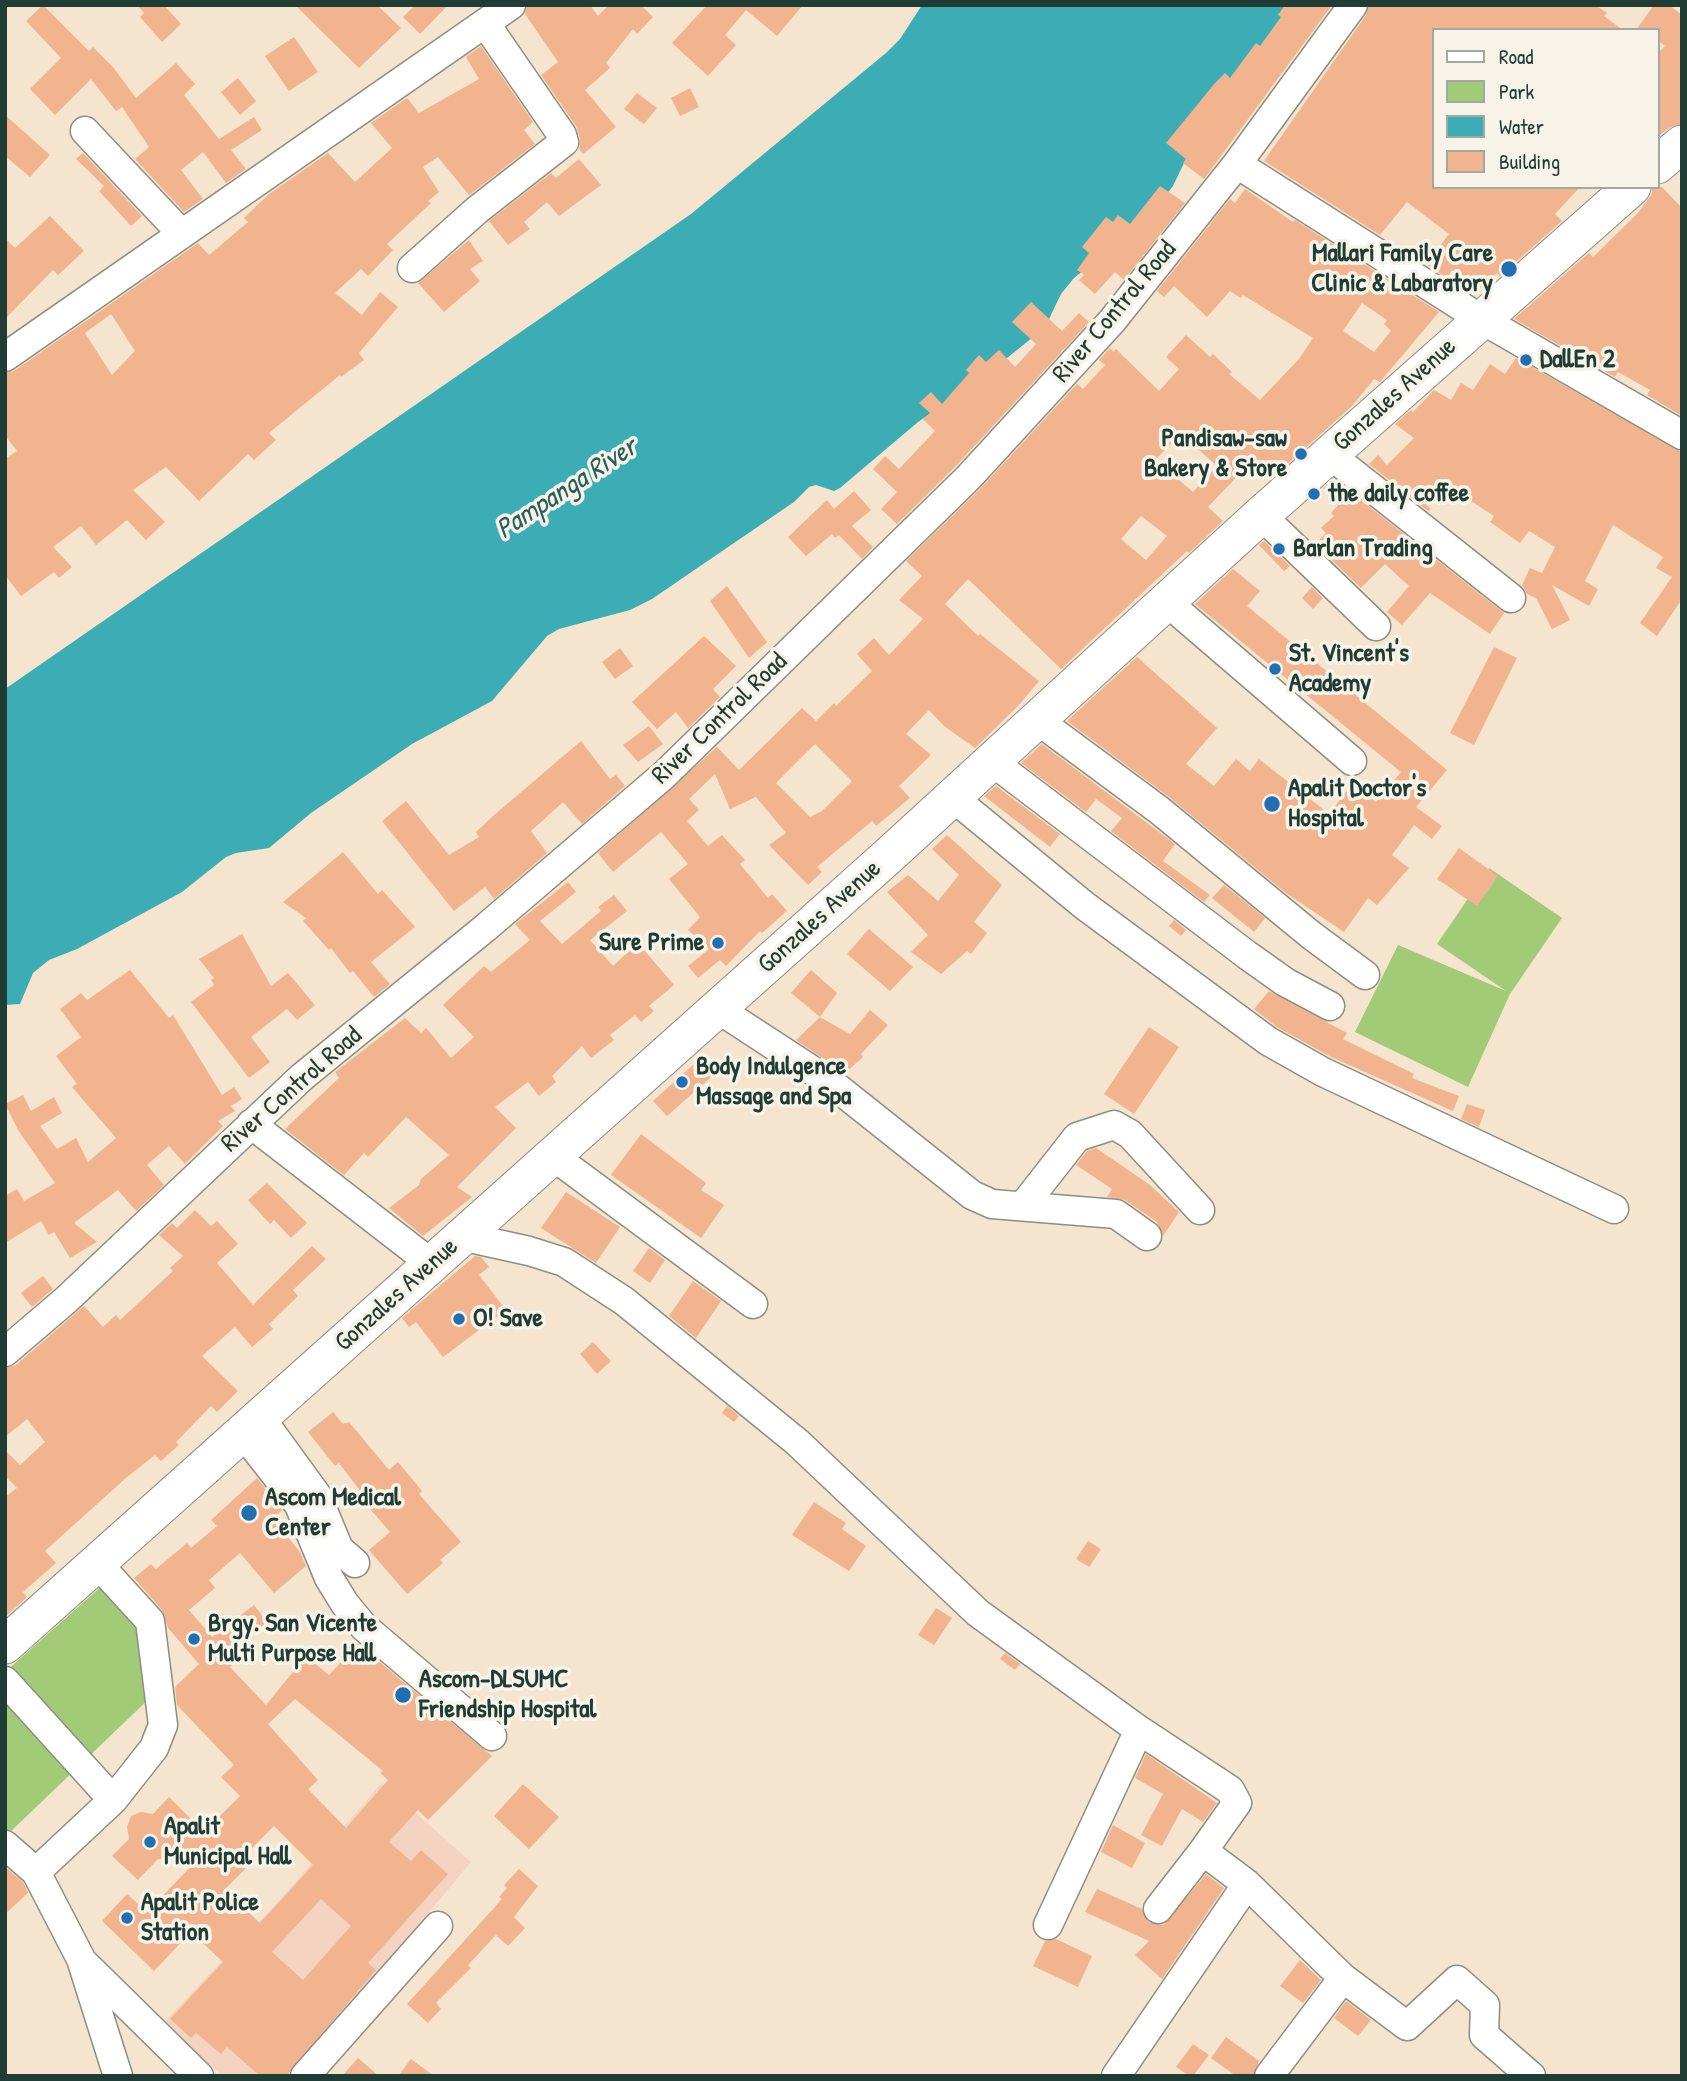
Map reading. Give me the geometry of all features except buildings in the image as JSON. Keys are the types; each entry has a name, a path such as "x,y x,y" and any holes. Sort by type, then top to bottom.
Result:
{"main road":[{"path":"1659,163 1682,144"},
{"name":"Gonzales Avenue","path":"5,1645 718,1009 1329,454 1630,189"}],"street":[{"path":"5,358 511,5"},
{"name":"River Control Road","path":"5,1352 66,1300 302,1077 484,929 664,775 968,478 1112,321 1237,164 1353,5"},
{"path":"412,268 477,210 564,142 485,23"},
{"path":"85,131 181,233"},
{"path":"1237,164 1481,319 1682,435"},
{"path":"1329,454 1511,598"},
{"path":"1261,515 1376,626"},
{"path":"1168,603 1352,761"},
{"path":"1036,719 1159,810 1311,935 1365,975"},
{"path":"990,760 1247,955 1285,982 1330,1006"},
{"path":"951,796 1085,906 1268,1041 1323,1072 1614,1209"},
{"path":"718,1009 830,1082 972,1195 992,1204 1116,1214 1147,1236"},
{"path":"251,1124 432,1264"},
{"path":"1023,1206 1077,1137 1114,1125 1130,1134 1200,1210"},
{"path":"553,1156 752,1304"},
{"path":"461,1236 564,1262 624,1301 797,1442 978,1613 1139,1730 1230,1790 1237,1803 1158,1909"},
{"path":"252,1425 316,1494 340,1549 355,1563"},
{"path":"252,1425 299,1505 329,1578 345,1604 364,1627 492,1736"},
{"path":"36,1872 113,1800 154,1748 163,1724 150,1621 97,1563"},
{"path":"5,1681 113,1800"},
{"path":"1048,1925 1139,1730"},
{"path":"5,1845 36,1872 81,1959 118,2076"},
{"path":"1203,1851 1247,1884 1343,1978 1407,2026 1457,1980 1485,2005 1484,2035 1531,2076"},
{"path":"1116,2076 1247,1884"},
{"path":"305,2076 438,1926"},
{"path":"81,1959 199,2076"},
{"path":"1269,2076 1343,1978"}],"shaded area":[{"path":"382,1783 471,1862 292,2076 223,2076 162,2024 278,1902"}],"green space":[{"path":"1489,868 1562,918 1510,994 1468,1087 1355,1032 1398,945 1506,991 1437,944"},
{"path":"104,1584 142,1629 154,1694 7,1835 5,1672"}],"water":[{"name":"Pampanga River","path":"922,5 1300,5 1196,138 1173,186 1145,221 1074,278 1061,294 1047,323 1038,333 986,375 918,422 840,488 834,491 816,485 809,487 794,502 652,599 630,610 559,629 547,636 492,701 412,744 311,813 269,848 226,857 182,892 77,949 49,960 33,973 20,1004 5,1005 5,689 691,214 886,53 900,39"}],"place":[{"name":"Mallari Family Care Clinic & Labaratory","path":"1509,269"},
{"name":"DallEn 2","path":"1526,360"},
{"name":"Pandisaw-saw Bakery & Store","path":"1301,454"},
{"name":"the daily coffee","path":"1314,494"},
{"name":"Barlan Trading","path":"1279,549"},
{"name":"St. Vincent's Academy","path":"1275,669"},
{"name":"Apalit Doctor's Hospital","path":"1272,804"},
{"name":"Sure Prime","path":"718,943"},
{"name":"Body Indulgence Massage and Spa","path":"682,1082"},
{"name":"O! Save","path":"459,1319"},
{"name":"Ascom Medical Center","path":"249,1513"},
{"name":"Brgy. San Vicente Multi Purpose Hall","path":"194,1639"},
{"name":"Ascom-DLSUMC Friendship Hospital","path":"403,1695"},
{"name":"Apalit Municipal Hall","path":"150,1842"},
{"name":"Apalit Police Station","path":"127,1918"}]}
